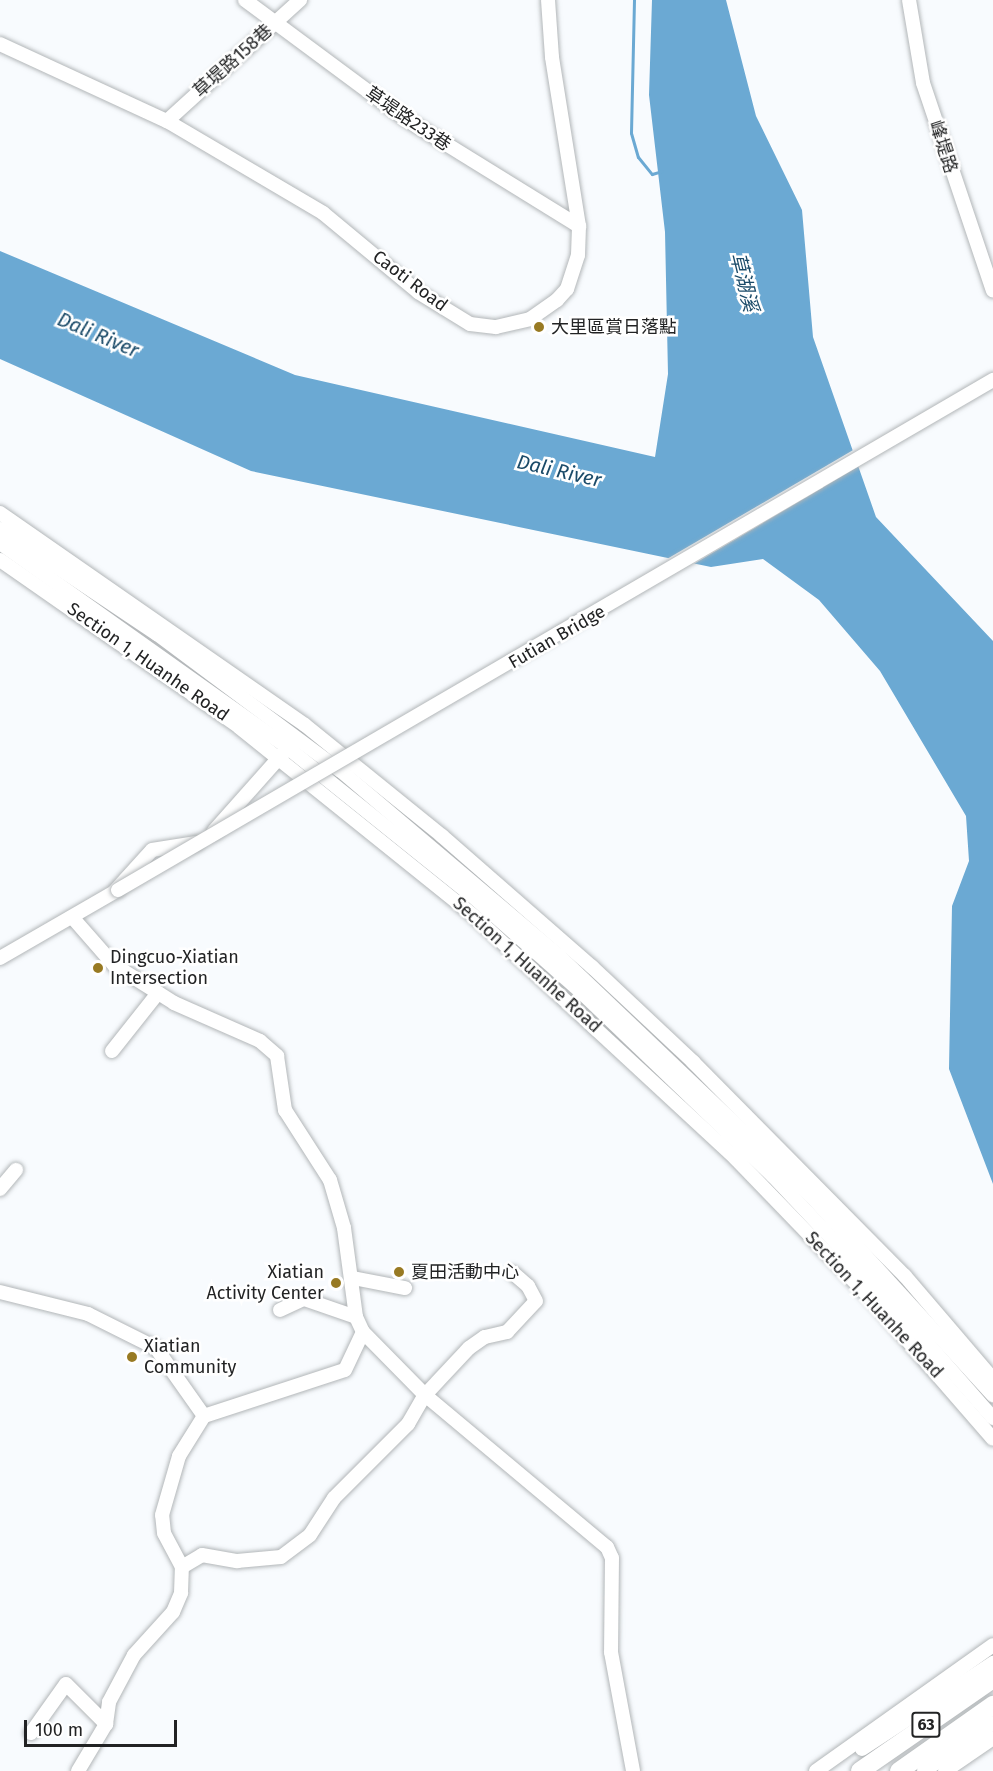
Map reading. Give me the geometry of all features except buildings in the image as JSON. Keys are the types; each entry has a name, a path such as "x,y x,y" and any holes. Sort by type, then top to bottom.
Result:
{"main road":[{"name":"63","path":"860,1771 993,1679"},
{"name":"63","path":"899,1771 993,1705"}],"street":[{"name":"草堤路233巷","path":"245,0 404,118 579,226"},
{"name":"草堤路158巷","path":"167,121 300,0"},
{"name":"Caoti Road","path":"0,44 167,121 322,213 418,292 470,324 496,327 515,323 557,300 575,270 579,226 552,57 548,0"},
{"name":"峰堤路","path":"909,0 923,83 993,291"},
{"name":"Futian Bridge","path":"0,958 993,380"},
{"path":"0,513 304,725 442,836 592,967 693,1062 905,1276 993,1379"},
{"name":"Section 1, Huanhe Road","path":"0,529 157,634 288,747 484,924 736,1159 874,1302 993,1439"},
{"name":"Section 1, Huanhe Road","path":"0,543 288,747 560,957 683,1071 861,1248 993,1395"},
{"name":"Section 1, Huanhe Road","path":"0,560 288,747 471,895 679,1084 887,1297 993,1418"},
{"path":"117,890 152,850 194,844 218,829 304,725"},
{"path":"72,917 114,964 158,993 260,1041 277,1056 285,1110 330,1180 353,1278 356,1317 363,1332 425,1395 607,1547 612,1558 611,1652 633,1771"},
{"path":"112,1051 158,993"},
{"path":"0,1189 16,1170"},
{"path":"182,1567 202,1555 237,1561 281,1557 310,1534 334,1498 408,1424 425,1395 469,1348 485,1337 507,1332 536,1301 528,1286 513,1273"},
{"path":"353,1278 405,1288"},
{"path":"0,1292 88,1314 156,1348 204,1416"},
{"path":"280,1310 304,1299 356,1317"},
{"path":"78,1771 106,1724 109,1702 134,1654 173,1612 181,1593 182,1567 164,1533 162,1515 179,1456 204,1416 257,1401 313,1378 330,1378 345,1370 363,1332"},
{"path":"816,1771 993,1645"},
{"path":"830,1771 993,1663"},
{"path":"31,1733 66,1684 106,1724"},
{"path":"924,1771 993,1723"},
{"path":"945,1771 993,1738"}],"water":[{"path":"652,0 726,0 756,116 802,210 813,337 876,517 993,641 993,1184 949,1069 952,906 969,861 966,816 880,671 819,600 763,559 711,567 251,471 0,359 0,251 295,375 655,457 668,374 665,232 649,95"}],"pier":[{"path":"855,449 861,465 692,565 667,559"}],"waterway":[{"path":"634,0 631,133 638,157 652,174 662,171"}],"place":[{"name":"大里區賞日落點","path":"539,327"},
{"name":"Dingcuo-Xiatian Intersection","path":"98,968"},
{"name":"夏田活動中心","path":"399,1272"},
{"name":"Xiatian Activity Center","path":"336,1283"},
{"name":"Xiatian Community","path":"132,1357"}],"water label":[{"name":"草湖溪","path":"744,282"},
{"name":"Dali River","path":"98,335"},
{"name":"Dali River","path":"559,471"}]}
